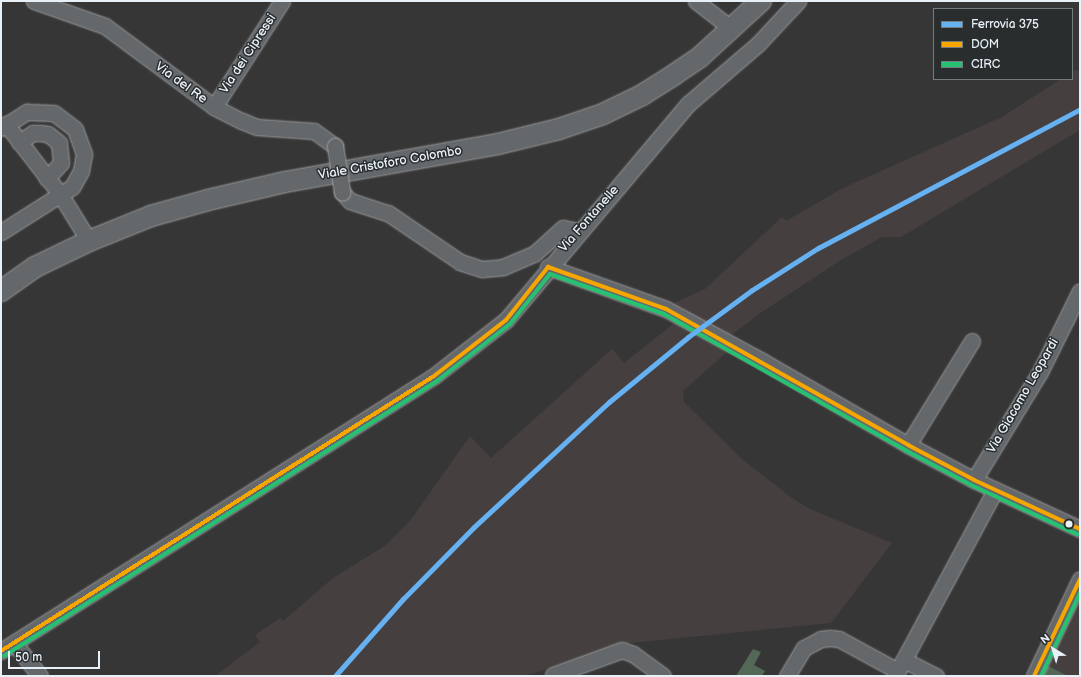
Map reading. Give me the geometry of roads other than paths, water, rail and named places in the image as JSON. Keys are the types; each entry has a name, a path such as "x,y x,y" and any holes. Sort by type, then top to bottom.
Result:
{"main road":[{"name":"Viale Cristoforo Colombo","path":"1,291 35,267 89,241 152,216 208,200 285,182 498,144 559,129 603,114 642,95 700,57 761,1"}],"street":[{"name":"Via del Re","path":"34,1 105,26 214,107 257,127 314,131 335,146 342,192 350,201 388,213 460,262 482,269 503,267 534,254 563,228 579,231"},
{"name":"Via dei Cipressi","path":"214,107 282,1"},
{"path":"696,1 732,29"},
{"name":"Via Fontanelle","path":"1,651 434,376 506,320 548,267 688,104 758,44 798,1"},
{"path":"1,232 60,194 72,187 83,163 82,145 75,129 62,117 45,111 27,112 3,126 19,142 60,194 89,241"},
{"path":"19,142 33,133 40,132 54,138 59,144 62,156 61,163 47,178"},
{"path":"548,267 666,309 683,317 908,445 974,480 1080,529"},
{"name":"Via Giacomo Leopardi","path":"974,480 1040,372 1080,291"},
{"path":"908,445 972,341"},
{"path":"899,669 996,490"},
{"path":"1034,676 1080,579"},
{"path":"787,676 804,648 817,641 830,638 839,639 899,669 936,676"},
{"path":"14,643 40,676"},
{"path":"553,675 622,650 634,654 663,676"}],"rail line":[{"name":"375","path":"335,676 403,599 474,527 609,402 688,337 752,290 818,248 1080,109"}]}
